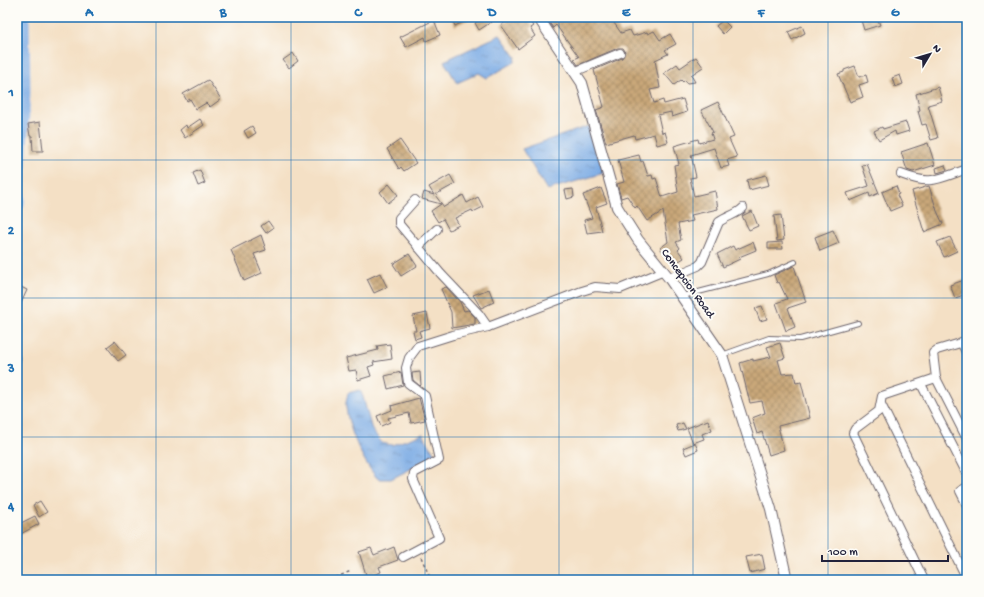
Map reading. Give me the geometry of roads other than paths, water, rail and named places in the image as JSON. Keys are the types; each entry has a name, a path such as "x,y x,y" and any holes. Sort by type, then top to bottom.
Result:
{"street":[{"name":"Concepcion Road","path":"538,17 582,83 617,207 638,240 666,275 722,355 771,509 787,580"},
{"path":"574,72 620,53"},
{"path":"900,174 920,181 932,181 967,169"},
{"path":"415,200 399,218 398,222 418,247 479,314 488,328"},
{"path":"403,557 436,540 439,535 413,479 414,473 439,460 425,396 408,383 406,368 409,358 418,346 453,335 488,328 595,287 620,289 698,266 702,262 719,222 724,218 737,214 743,208"},
{"path":"418,247 437,229"},
{"path":"967,354 964,342 937,350 933,353 936,378 967,439"},
{"path":"924,580 853,433 855,429 876,414 881,404 882,396 936,378"},
{"path":"921,384 967,474"},
{"path":"881,404 967,579"},
{"path":"967,487 960,491 967,505"}],"lane":[{"path":"681,296 768,274 795,262"},
{"path":"722,355 769,338 800,339 858,323"}],"water":[{"path":"500,35 516,57 515,62 487,78 479,73 457,83 444,61"},
{"path":"589,126 604,173 547,190 522,149"},
{"path":"17,356 21,356 23,360 17,380"},
{"path":"360,390 372,430 382,443 392,445 423,434 436,456 391,479 378,479 362,455 353,436 348,417 346,405 348,393"}],"waterway":[{"path":"17,204 23,92 22,17"}]}
